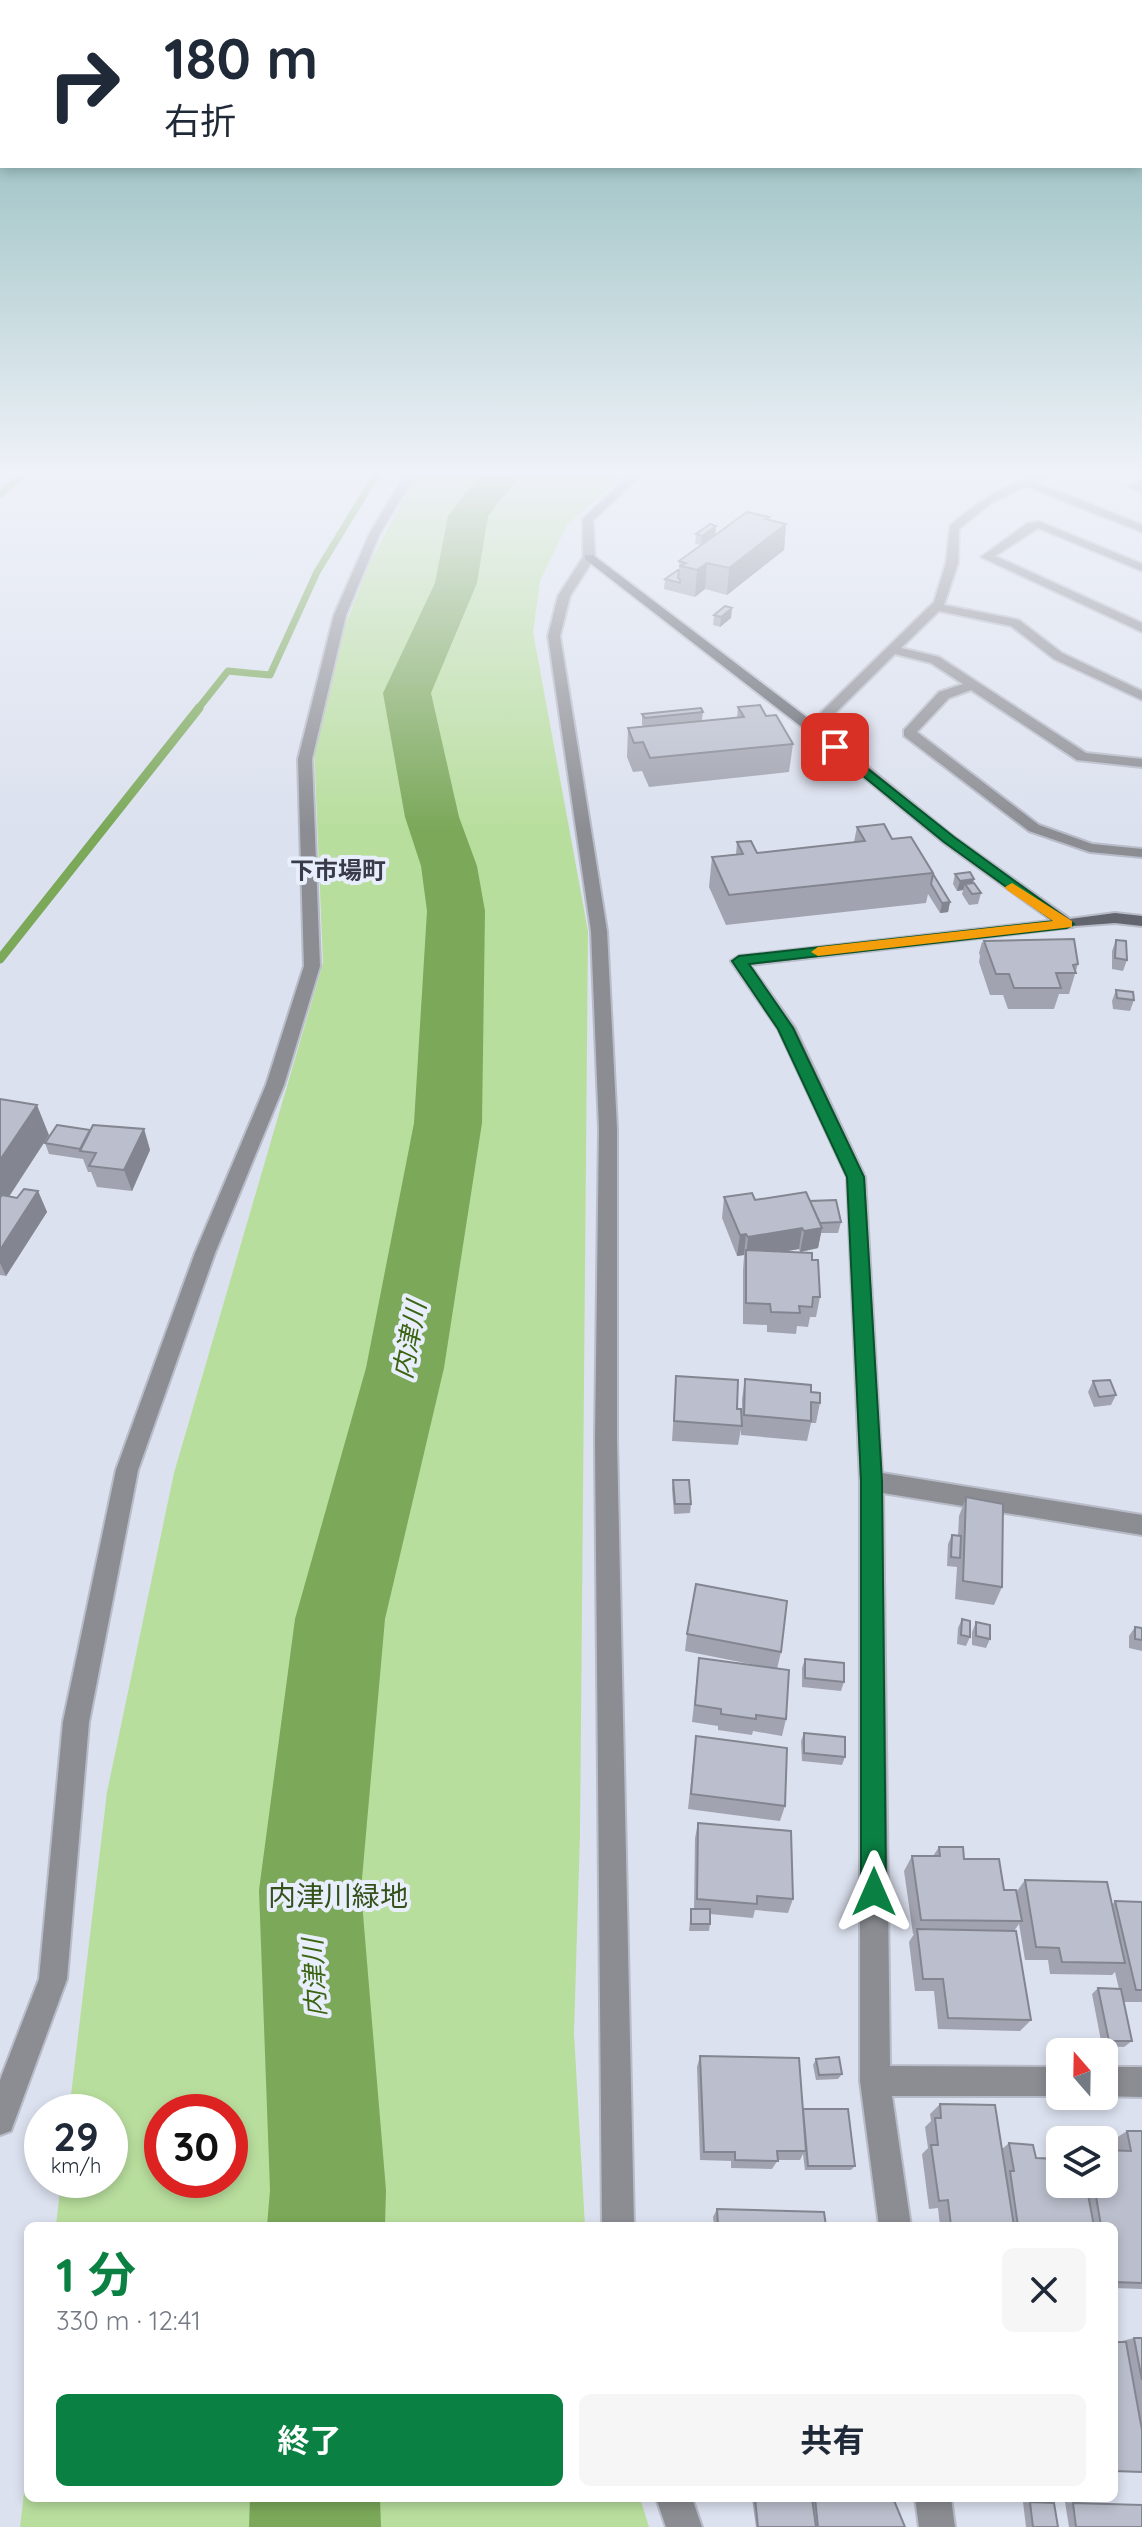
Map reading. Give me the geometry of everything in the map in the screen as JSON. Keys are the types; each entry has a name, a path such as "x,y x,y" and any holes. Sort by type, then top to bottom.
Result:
{"street":[{"path":"0,2120 53,1979 76,1722 127,1470 205,1253 275,1085 312,966 305,759 340,615 349,593"},
{"path":"566,593 554,636 599,931 608,1129 606,1441 618,2222"},
{"path":"636,593 812,728 949,840 1067,924"},
{"path":"812,728 940,603 943,593"},
{"path":"1065,593 1142,628"},
{"path":"936,607 1015,623 1058,656 1142,696"},
{"path":"892,650 935,660 1082,757 1142,763"},
{"path":"972,685 944,695 909,733 1034,828 1090,848 1142,853"},
{"path":"894,2222 875,2081 871,1481 856,1177 786,1028 739,961 1115,918 1142,921"},
{"path":"871,1481 1142,1525"},
{"path":"875,2081 1046,2082"},
{"path":"1118,2082 1142,2082"},
{"path":"675,2502 684,2527"},
{"path":"934,2502 937,2527"}],"green space":[{"name":"内津川緑地","path":"358,593 538,593 533,632 588,931 580,1835 574,2033 585,2222 56,2222 59,2198 128,2198 128,2094 71,2094 107,1792 174,1473 323,963 314,746 345,626"},
{"path":"24,2493 24,2502 641,2502 649,2527 20,2527"}],"building":[{"path":"725,606 732,608 721,617 714,615"},
{"path":"760,705 766,716 776,715 793,744 650,758 643,742 634,743 628,728 744,717 738,707"},
{"path":"701,708 703,712 645,718 642,714"},
{"path":"884,824 892,839 911,837 933,873 729,895 712,857 743,854 737,842 751,841 757,853 865,841 857,827"},
{"path":"970,872 974,879 960,881 955,874"},
{"path":"933,874 950,902 942,903 931,884"},
{"path":"974,883 981,893 972,894 965,884"},
{"path":"1074,939 1078,964 1073,965 1076,973 1056,973 1061,988 1014,988 1009,974 996,974 984,941"},
{"path":"1116,940 1126,941 1127,960 1115,958"},
{"path":"1116,990 1133,992 1134,1000 1117,998"},
{"path":"0,1099 37,1105 0,1160"},
{"path":"57,1125 90,1130 80,1149 45,1143"},
{"path":"93,1125 144,1129 124,1170 89,1166 96,1153 80,1151"},
{"path":"24,1189 38,1191 0,1250 0,1198 2,1195 17,1198"},
{"path":"806,1192 822,1228 804,1231 802,1228 748,1237 746,1234 740,1235 724,1197 752,1193 755,1200"},
{"path":"836,1200 841,1222 820,1223 810,1201"},
{"path":"746,1250 812,1253 812,1260 818,1260 820,1297 813,1297 812,1307 799,1306 800,1313 771,1312 770,1304 746,1303"},
{"path":"676,1376 738,1380 737,1409 741,1409 742,1426 674,1421"},
{"path":"745,1379 811,1385 811,1392 820,1393 820,1403 811,1402 811,1421 744,1415"},
{"path":"1110,1380 1116,1395 1099,1397 1093,1381"},
{"path":"673,1480 689,1480 691,1504 675,1504"},
{"path":"966,1497 1003,1504 1002,1587 963,1581"},
{"path":"952,1535 961,1536 960,1558 951,1557"},
{"path":"696,1584 787,1601 781,1652 687,1634"},
{"path":"962,1619 970,1621 970,1637 961,1635"},
{"path":"976,1622 990,1625 990,1639 976,1636"},
{"path":"1135,1627 1142,1628 1142,1640 1135,1639"},
{"path":"699,1658 789,1670 786,1719 721,1714 721,1709 695,1705"},
{"path":"805,1659 844,1663 844,1682 805,1678"},
{"path":"804,1733 845,1737 845,1757 804,1753"},
{"path":"696,1736 787,1748 785,1806 691,1794"},
{"path":"698,1823 791,1831 793,1899 757,1896 757,1904 697,1899"},
{"path":"939,1847 963,1847 964,1859 999,1859 1004,1890 1016,1890 1022,1921 921,1920 912,1856 940,1856"},
{"path":"1025,1880 1107,1882 1125,1963 1062,1962 1059,1948 1036,1947"},
{"path":"1115,1901 1142,1902 1142,1990 1136,1990"},
{"path":"691,1909 710,1909 710,1924 691,1924"},
{"path":"917,1929 1016,1931 1031,2020 948,2018 943,1979 923,1979"},
{"path":"1098,1988 1121,1989 1132,2041 1108,2038"},
{"path":"700,2056 799,2058 806,2151 777,2151 778,2161 735,2160 735,2152 704,2152"},
{"path":"839,2057 842,2074 819,2075 816,2059"},
{"path":"940,2104 995,2105 1013,2222 951,2222 948,2200 939,2201 931,2145 938,2145 935,2118 941,2118"},
{"path":"803,2109 848,2109 855,2166 808,2166"},
{"path":"1127,2131 1142,2131 1142,2283 1118,2282 1118,2222 1100,2222 1096,2198 1118,2198 1118,2151 1131,2151"},
{"path":"1009,2143 1033,2145 1036,2158 1046,2158 1046,2198 1089,2198 1093,2222 1017,2222 1010,2171 1014,2171"},
{"path":"717,2209 824,2212 825,2222 718,2222"},
{"path":"1134,2338 1142,2338 1142,2380"},
{"path":"1118,2342 1126,2342 1142,2430 1142,2472 1118,2471"},
{"path":"755,2502 813,2502 816,2527 758,2527"},
{"path":"815,2502 895,2502 905,2527 818,2527"},
{"path":"1030,2502 1054,2503 1058,2527 1033,2527"},
{"path":"1073,2503 1142,2505 1142,2527 1076,2527"}],"waterway":[{"path":"197,710 228,671 270,675 307,593"},
{"name":"内津川","path":"326,2222 328,2190 310,1890 340,1619 405,1368 448,1123 456,911 449,866 432,817 407,693 452,593"},
{"path":"0,959 199,708"},
{"name":"内津川","path":"315,2502 315,2527"}],"slow traffic":[{"path":"818,952 1067,924 1012,887"}],"district":[{"name":"下市場町","path":"338,870"}],"route":[{"path":"835,747 949,840 1067,924 739,961 786,1028 856,1177 871,1481 874,1892"}]}
